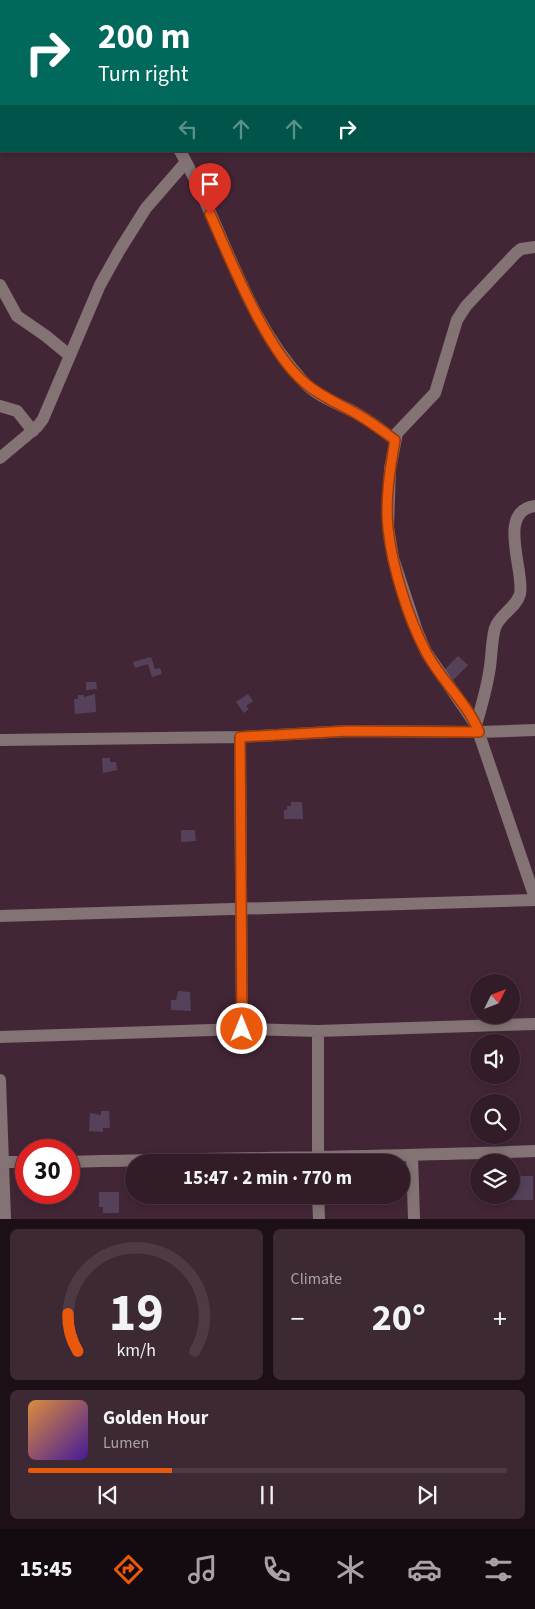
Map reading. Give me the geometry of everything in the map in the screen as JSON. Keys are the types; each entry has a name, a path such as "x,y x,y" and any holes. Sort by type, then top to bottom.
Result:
{"street":[{"path":"0,458 33,430 47,411 100,285 133,226 183,157 258,315 281,355 304,383 328,400 374,424 395,440"},
{"path":"0,916 535,899 477,729 426,652 393,558 388,528 388,503 395,440 404,424 435,393 458,320 466,306 516,253 521,249 535,246"},
{"path":"0,285 17,316 69,355"},
{"path":"0,406 17,411 33,430"},
{"path":"477,729 486,694 496,624 520,594 515,557 516,521 519,513 525,508 535,506"},
{"path":"0,740 240,737 348,731 535,730"},
{"path":"240,737 242,1029"},
{"path":"0,1037 242,1029 318,1031 535,1024"},
{"path":"318,1031 318,1154"},
{"path":"0,1080 4,1219"},
{"path":"414,1219 412,1156 535,1151"},
{"path":"80,1162 125,1160"},
{"path":"1,1162 15,1162"},
{"path":"318,1204 319,1219"}],"building":[{"path":"458,656 468,665 453,680 444,670"},
{"path":"151,657 155,669 160,668 162,674 152,677 148,664 135,668 133,662"},
{"path":"86,682 96,682 97,689 86,690"},
{"path":"95,694 96,712 75,714 74,699 78,699 78,695 84,695 84,697"},
{"path":"248,694 253,701 246,706 249,709 244,713 236,702"},
{"path":"102,758 110,758 110,762 116,762 117,770 103,773"},
{"path":"291,802 302,802 303,819 284,819 284,810 287,810 287,806 291,806"},
{"path":"181,830 195,830 196,841 181,842"},
{"path":"178,991 190,992 191,1011 171,1010 171,1000 176,1000"},
{"path":"101,1111 109,1111 110,1128 103,1128 103,1132 89,1131 90,1113 101,1115"},
{"path":"520,1176 533,1176 533,1200 520,1200"},
{"path":"99,1192 119,1192 119,1213 103,1213 103,1207 99,1207"}],"route":[{"path":"210,214 258,315 281,355 304,383 328,400 374,424 395,440 390,469 388,528 393,558 401,586 426,652 467,709 479,732 457,730 348,731 240,737 242,1029"}]}
